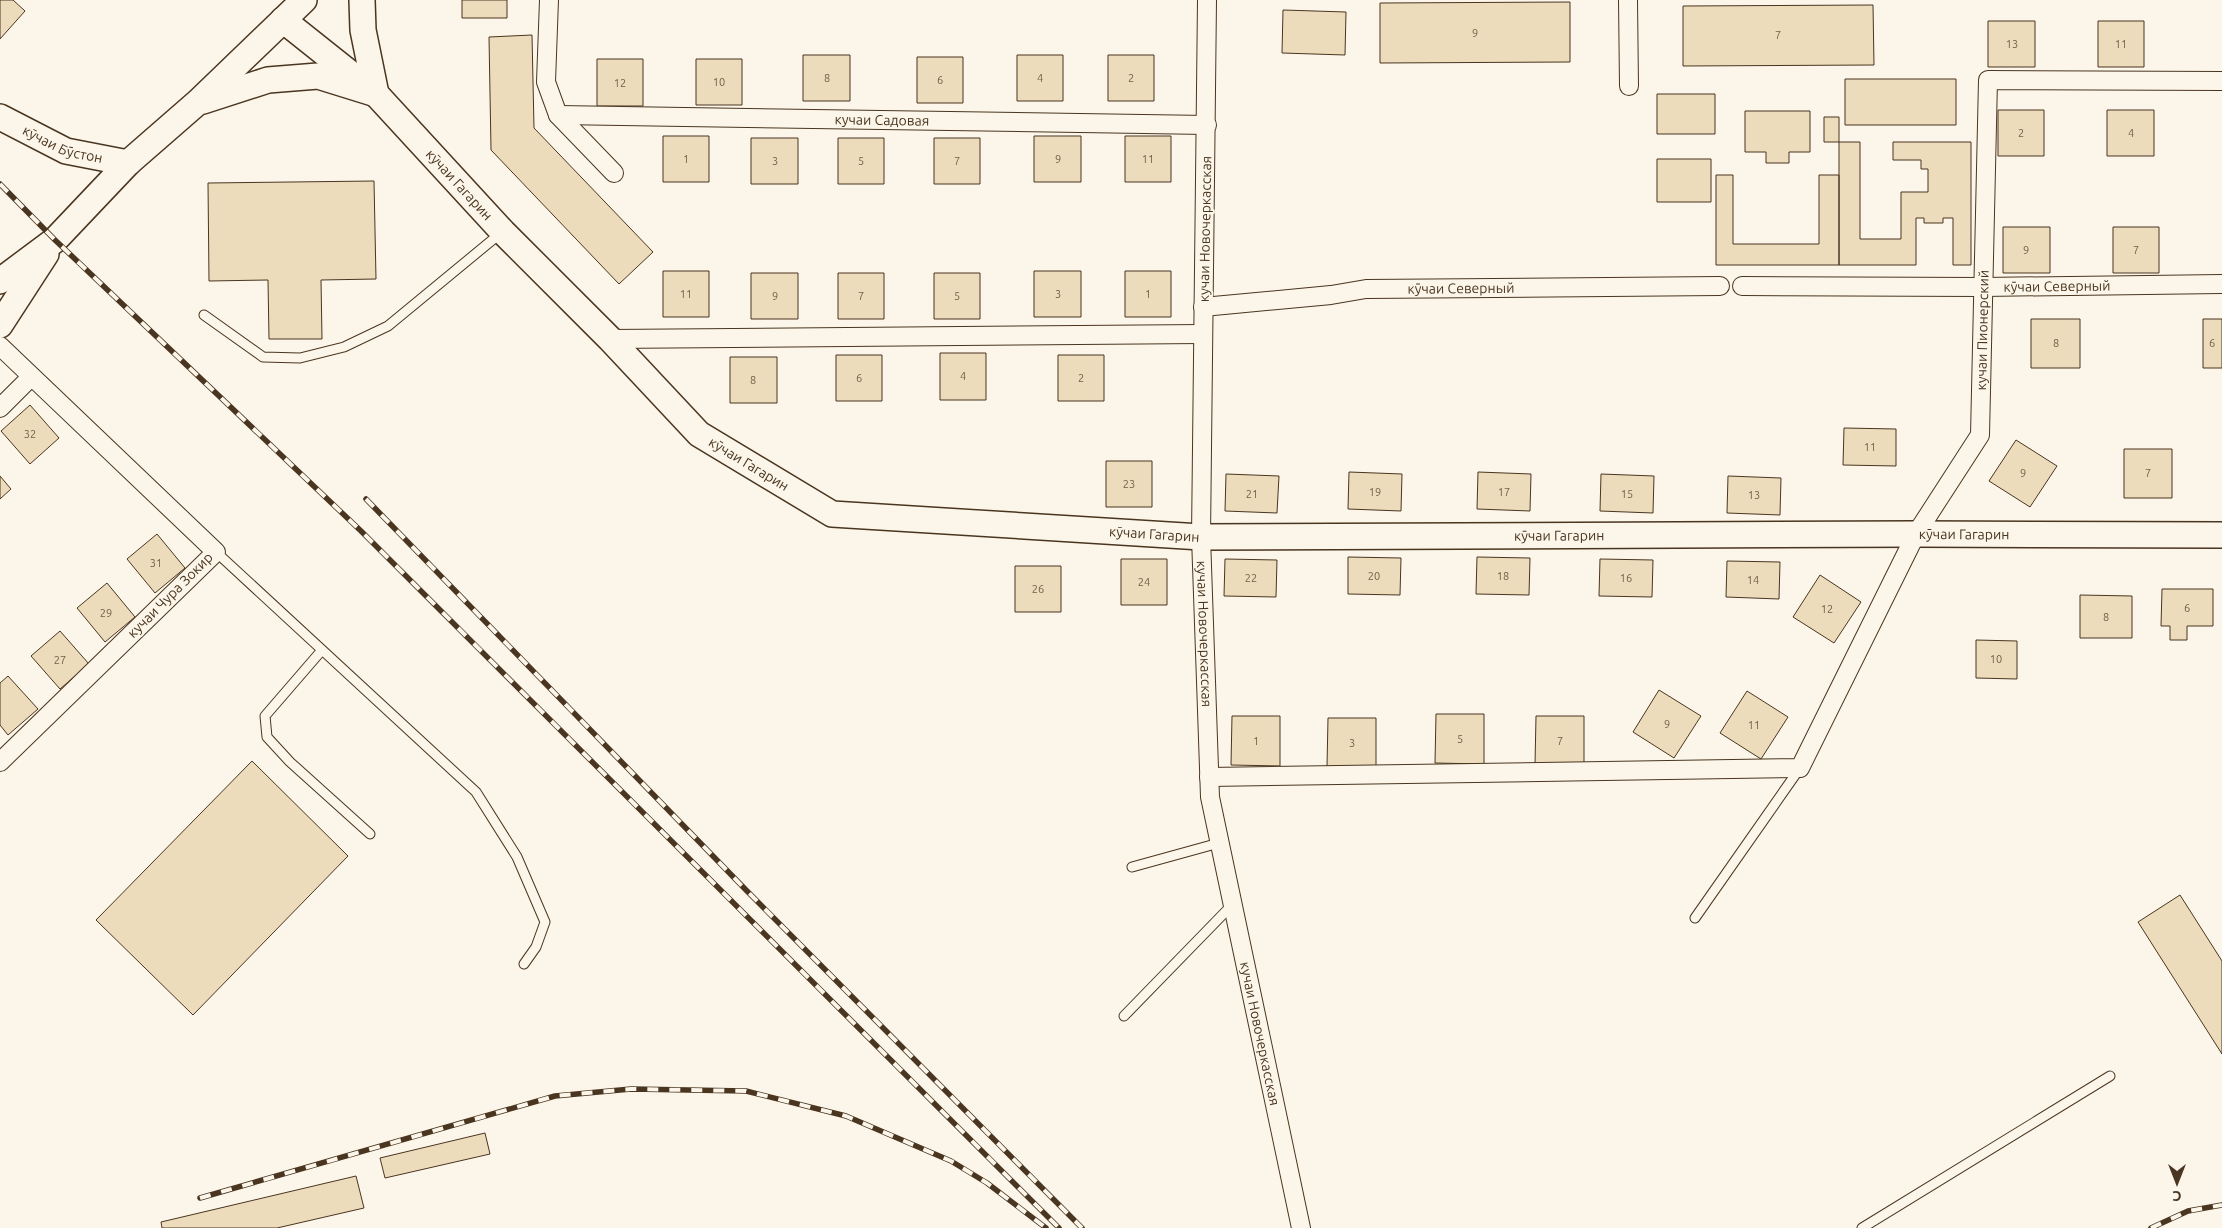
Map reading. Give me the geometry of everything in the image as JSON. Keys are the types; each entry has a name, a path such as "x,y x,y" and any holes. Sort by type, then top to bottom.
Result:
{"main road":[{"path":"0,281 55,240 128,163 198,102 304,0"},
{"path":"198,102 268,80 318,76 376,94 363,30 362,0"},
{"name":"кӯчаи Гагарин","path":"283,20 376,94 503,232 610,339 699,434 832,514 1201,537 1916,534 2222,535"},
{"name":"кӯчаи Бӯстон","path":"0,117 66,151 128,163"},
{"path":"0,326 55,240"}],"street":[{"path":"549,0 546,82 558,115 614,173"},
{"name":"кучаи Новочеркасская","path":"1206,0 1207,125 1201,537 1210,797 1301,1228"},
{"path":"1628,0 1629,86"},
{"name":"кучаи Пионерский","path":"1800,768 1916,534 1980,435 1988,80 2222,81"},
{"name":"кучаи Садовая","path":"558,115 1207,125"},
{"name":"кӯчаи Северный","path":"1742,286 1983,287 2222,284"},
{"name":"кӯчаи Северный","path":"1203,307 1331,295 1366,289 1720,286"},
{"path":"610,339 1203,334"},
{"name":"кучаи Чура Зокир","path":"0,346 216,552 0,762"},
{"path":"0,408 31,377"},
{"path":"1209,777 1800,768"}],"lane":[{"path":"204,315 263,357 300,358 344,347 388,326 503,232"},
{"path":"216,552 476,792 516,857 545,922 536,948 524,964"},
{"path":"322,650 265,716 267,737 290,762 370,834"},
{"path":"1695,918 1800,768"},
{"path":"1132,867 1219,843"},
{"path":"1124,1016 1232,905"},
{"path":"1862,1228 2110,1076"}],"building":[{"path":"0,0 13,0 25,11 0,39"},
{"path":"462,0 507,0 507,18 462,18"},
{"path":"1570,2 1570,62 1380,63 1380,3"},
{"path":"1873,5 1874,65 1683,66 1683,6"},
{"path":"1283,10 1346,12 1345,55 1282,53"},
{"path":"1988,21 2035,21 2035,67 1988,67"},
{"path":"2098,21 2144,21 2144,67 2098,67"},
{"path":"532,35 534,128 653,252 619,284 491,150 489,37"},
{"path":"803,55 850,55 850,101 803,101"},
{"path":"1017,55 1063,55 1063,101 1017,101"},
{"path":"1108,55 1154,55 1154,101 1108,101"},
{"path":"917,57 963,57 963,103 917,103"},
{"path":"597,59 643,59 643,106 597,106"},
{"path":"696,59 742,59 742,105 696,105"},
{"path":"1845,79 1956,79 1956,125 1845,125"},
{"path":"1657,94 1715,94 1715,134 1657,134"},
{"path":"1998,110 2044,110 2044,156 1998,156"},
{"path":"2107,110 2154,110 2154,156 2107,156"},
{"path":"1745,111 1810,111 1810,152 1789,152 1789,163 1766,163 1766,152 1745,152"},
{"path":"1824,117 1839,117 1839,142 1824,142"},
{"path":"663,136 709,136 709,182 663,182"},
{"path":"1034,136 1081,136 1081,182 1034,182"},
{"path":"1125,136 1171,136 1171,182 1125,182"},
{"path":"751,138 798,138 798,184 751,184"},
{"path":"838,138 884,138 884,184 838,184"},
{"path":"934,138 980,138 980,184 934,184"},
{"path":"1839,142 1860,142 1860,239 1901,239 1901,192 1928,192 1928,169 1921,169 1921,160 1893,160 1893,142 1971,142 1971,265 1953,265 1953,218 1943,218 1943,223 1924,223 1924,218 1916,218 1916,265 1839,265"},
{"path":"1657,159 1711,159 1711,202 1657,202"},
{"path":"1716,175 1733,175 1733,244 1819,244 1819,175 1839,175 1839,265 1716,265"},
{"path":"374,181 376,279 321,280 322,339 269,339 268,280 209,281 208,183"},
{"path":"2003,227 2050,227 2050,273 2003,273"},
{"path":"2113,227 2159,227 2159,273 2113,273"},
{"path":"663,271 709,271 709,317 663,317"},
{"path":"1034,271 1081,271 1081,317 1034,317"},
{"path":"1125,271 1171,271 1171,317 1125,317"},
{"path":"751,273 798,273 798,319 751,319"},
{"path":"838,273 884,273 884,319 838,319"},
{"path":"934,273 980,273 980,319 934,319"},
{"path":"2031,319 2080,319 2080,368 2031,368"},
{"path":"2203,319 2222,319 2222,368 2203,368"},
{"path":"940,353 986,353 986,400 940,400"},
{"path":"836,355 882,355 882,401 836,401"},
{"path":"1058,355 1104,355 1104,401 1058,401"},
{"path":"730,357 777,357 777,403 730,403"},
{"path":"30,405 59,438 30,464 1,431"},
{"path":"1844,428 1896,429 1896,466 1843,465"},
{"path":"2016,440 2057,466 2030,507 1989,481"},
{"path":"2124,449 2172,449 2172,498 2124,498"},
{"path":"1106,461 1152,461 1152,507 1106,507"},
{"path":"1349,472 1402,474 1401,511 1348,509"},
{"path":"1478,472 1531,474 1530,511 1477,509"},
{"path":"1226,474 1279,476 1277,513 1225,511"},
{"path":"1601,474 1654,476 1653,513 1600,511"},
{"path":"0,476 11,489 0,499"},
{"path":"1728,476 1781,478 1780,515 1727,513"},
{"path":"157,534 185,568 155,593 127,559"},
{"path":"1348,557 1401,558 1400,595 1348,594"},
{"path":"1477,557 1530,558 1529,595 1476,594"},
{"path":"1121,559 1167,559 1167,605 1121,605"},
{"path":"1225,559 1277,560 1276,597 1224,596"},
{"path":"1600,559 1653,560 1652,597 1599,596"},
{"path":"1727,561 1780,562 1779,599 1726,597"},
{"path":"1015,566 1061,566 1061,612 1015,612"},
{"path":"1820,575 1861,602 1834,643 1793,617"},
{"path":"107,583 135,617 105,642 77,608"},
{"path":"2162,589 2213,589 2213,626 2187,626 2187,640 2170,640 2170,626 2161,626"},
{"path":"2080,595 2132,596 2132,638 2080,638"},
{"path":"60,631 89,664 60,689 31,656"},
{"path":"1976,640 2017,641 2017,679 1976,678"},
{"path":"8,676 38,709 8,735 0,725 0,683"},
{"path":"1659,690 1701,716 1674,758 1633,732"},
{"path":"1747,691 1788,717 1761,759 1720,733"},
{"path":"1436,714 1484,714 1484,764 1435,763"},
{"path":"1232,716 1280,716 1280,766 1231,765"},
{"path":"1536,716 1584,716 1584,766 1535,765"},
{"path":"1328,718 1376,718 1376,767 1327,767"},
{"path":"252,761 348,856 193,1015 96,920"},
{"path":"2180,895 2222,961 2222,1054 2138,922"},
{"path":"485,1133 490,1154 385,1178 380,1158"},
{"path":"356,1176 364,1208 277,1228 162,1228 161,1222"}],"railway":[{"path":"0,184 55,240 361,531 1059,1228"},
{"path":"366,499 746,890 1082,1228"},
{"path":"200,1198 555,1096 631,1089 746,1091 846,1116 951,1161 987,1183 1046,1228"},
{"path":"2151,1228 2188,1211 2222,1205"}]}
